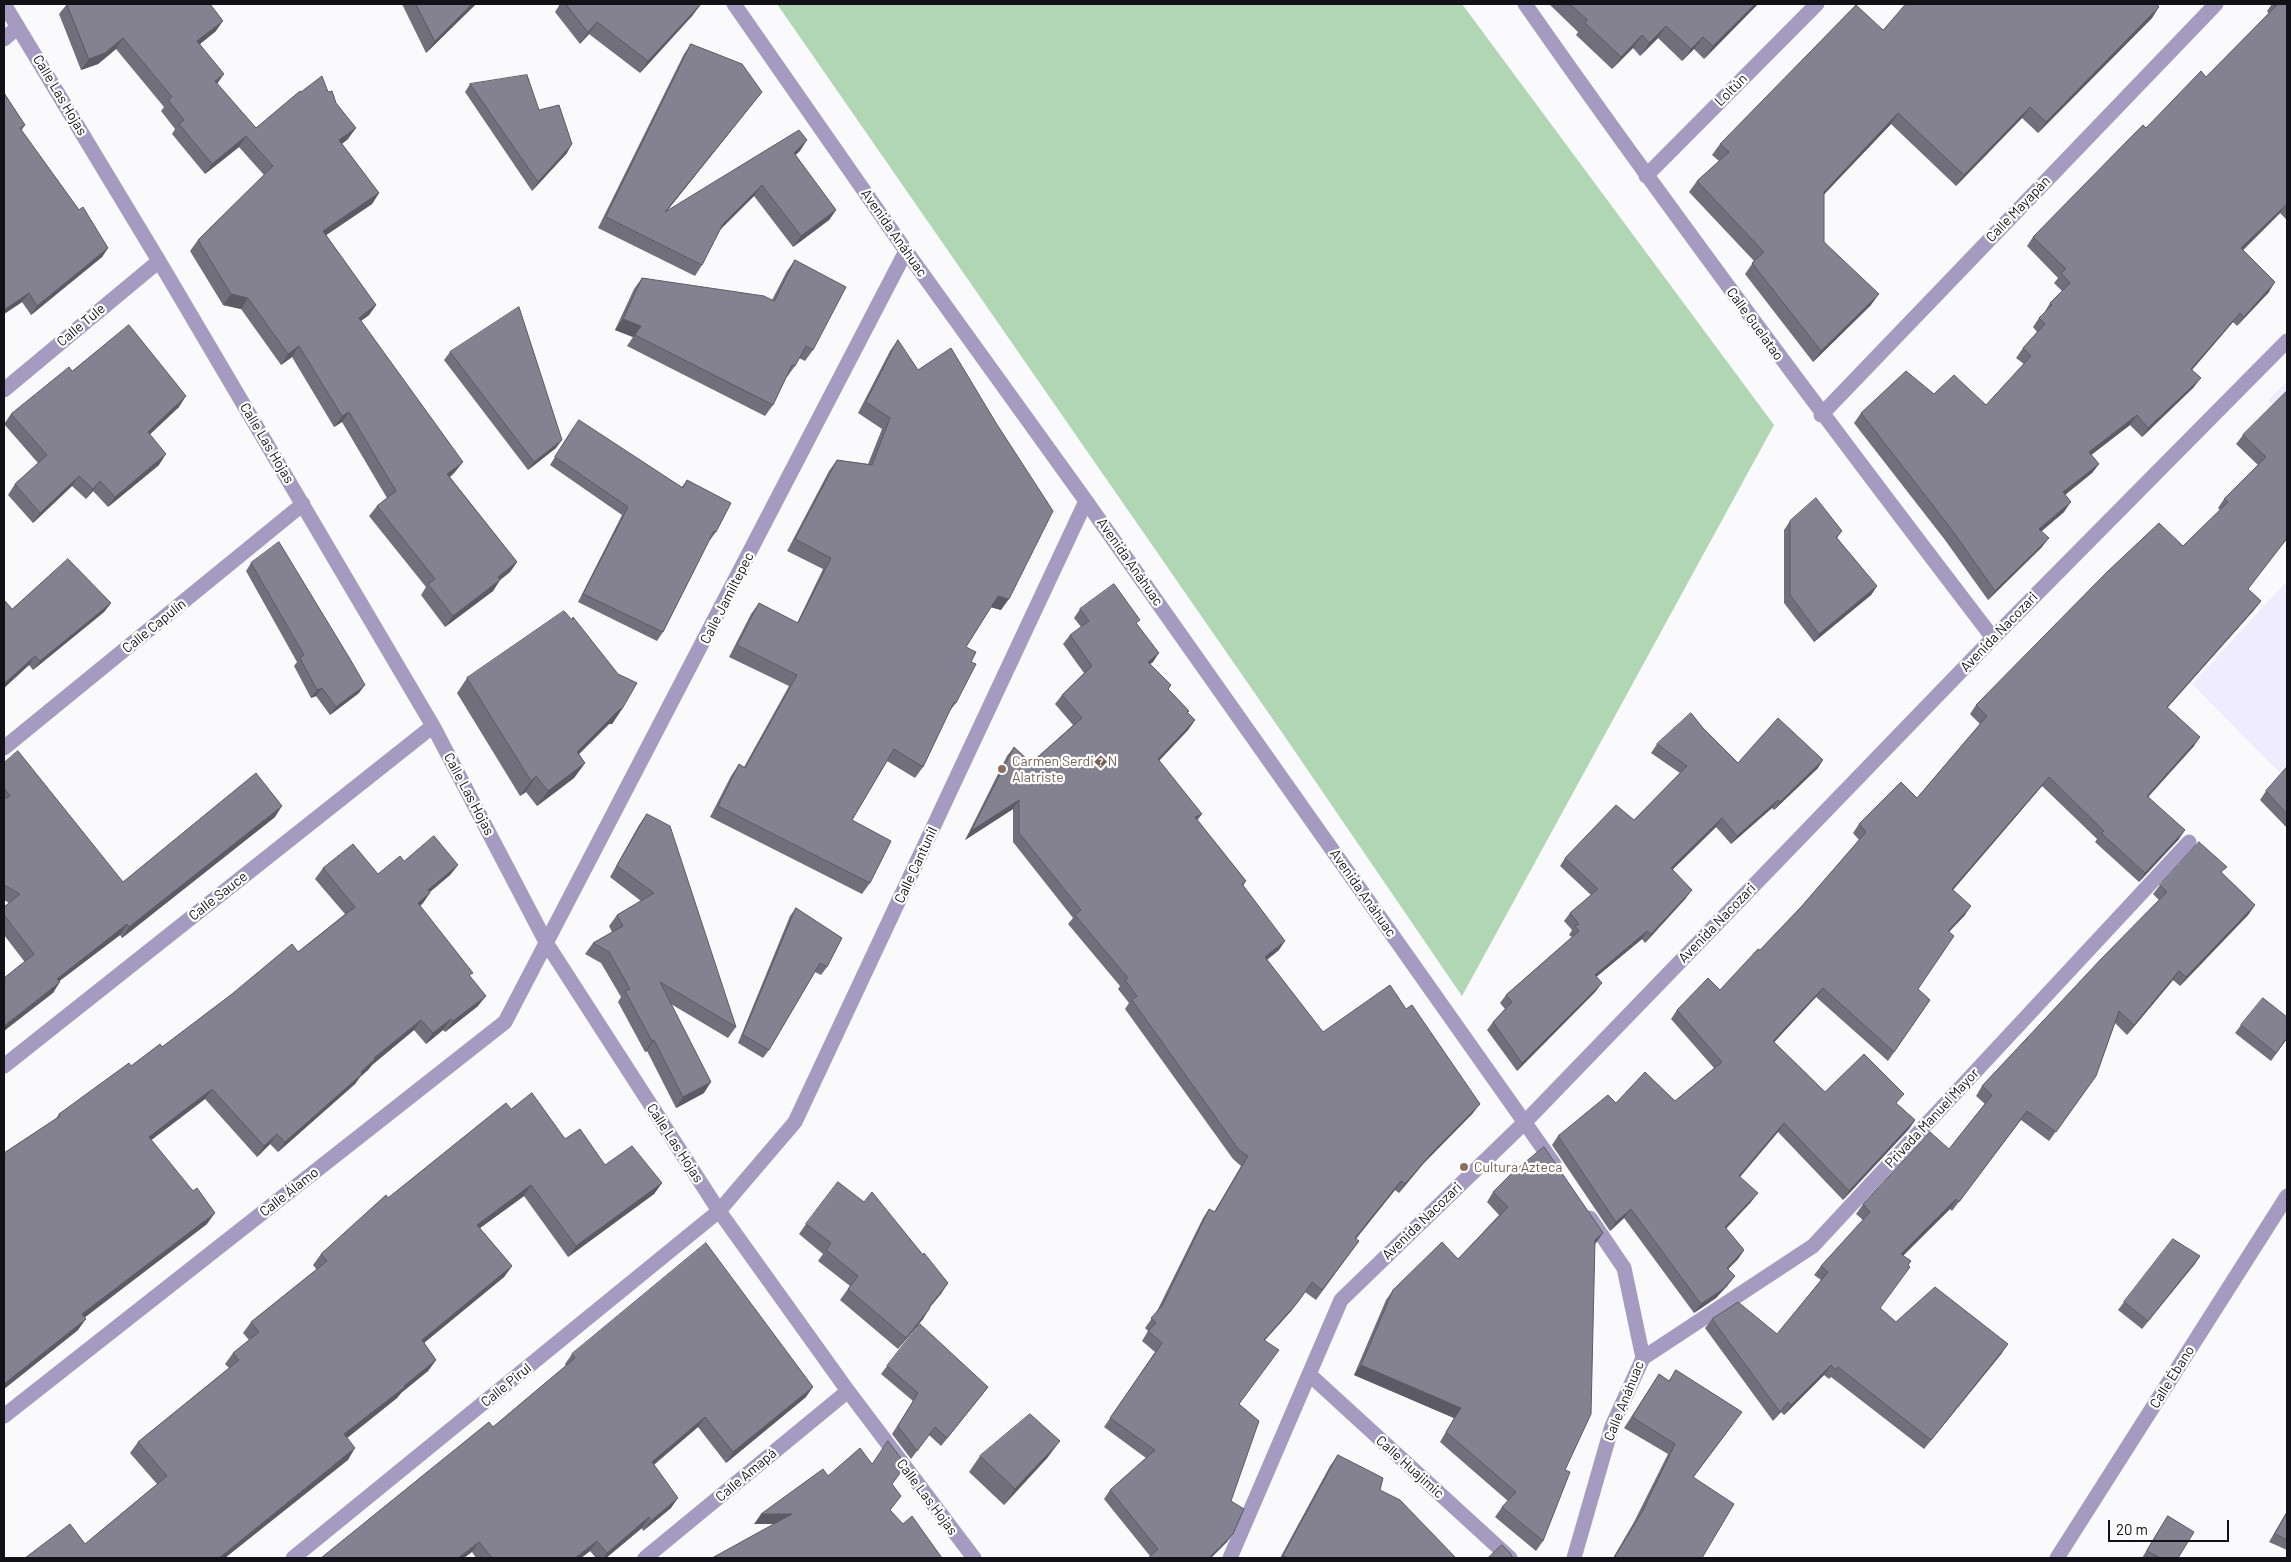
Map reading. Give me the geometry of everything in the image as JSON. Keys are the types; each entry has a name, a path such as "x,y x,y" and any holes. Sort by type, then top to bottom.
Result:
{"street":[{"name":"Calle Las Hojas","path":"4,4 159,261 433,726 547,944 719,1211 848,1391 974,1558"},
{"name":"Avenida Anáhuac","path":"734,4 906,251 1086,500 1525,1122"},
{"name":"Calle Guelatao","path":"1525,4 1646,176 1821,414 1993,638"},
{"name":"Loltún","path":"1646,176 1817,4"},
{"name":"Calle Mayapán","path":"1821,414 2216,4"},
{"path":"4,39 18,27"},
{"name":"Calle Jamiltepec","path":"547,944 906,251"},
{"name":"Calle Tule","path":"4,390 159,261"},
{"name":"Avenida Nacozari","path":"1230,1558 1341,1300 1525,1122 1993,638 2287,341"},
{"name":"Calle Cantunil","path":"719,1211 795,1122 1086,500"},
{"name":"Calle Capulín","path":"4,748 303,504"},
{"name":"Calle Sauce","path":"4,1066 433,726"},
{"name":"Privada Manuel Mayor","path":"1643,1358 1813,1246 2189,842"},
{"name":"Calle Álamo","path":"4,1416 505,1022 547,944"},
{"path":"1525,1122 1564,1179"},
{"name":"Calle Ébano","path":"2057,1558 2287,1196"},
{"name":"Calle Anáhuac","path":"1574,1558 1612,1426 1643,1358 1624,1268 1580,1203"},
{"name":"Calle Pirul","path":"293,1558 719,1211"},
{"name":"Calle Huajimic","path":"1310,1375 1510,1558"},
{"name":"Calle Amapá","path":"645,1558 848,1391"}],"shaded area":[{"path":"2287,381 2287,418 2268,400"},
{"path":"2287,581 2287,780 2192,684"}],"green space":[{"path":"777,4 1462,4 1774,425 1462,996 1281,731"}],"building":[{"path":"67,4 210,4 223,21 197,41 224,74 215,81 256,128 300,91 322,76 328,92 332,91 336,103 356,128 339,140 379,193 323,231 376,305 359,318 463,462 447,474 517,562 498,577 500,580 453,616 428,584 435,579 377,506 396,491 349,412 342,416 299,346 288,354 248,298 231,294 198,240 273,166 246,136 212,164 179,124 184,120 168,100 172,97 123,38 105,53 89,59"},
{"path":"416,4 472,4 435,41"},
{"path":"566,4 701,4 648,61 597,22 588,32"},
{"path":"1570,4 1755,4 1713,46 1703,37 1691,49 1666,26 1649,43 1642,35 1621,57 1585,23 1587,20"},
{"path":"1906,4 2157,4 2159,7 2046,122 2030,107 1964,175 1898,113 1824,192 1824,242 1879,294 1821,351 1752,263 1764,252 1697,181 1729,152 1720,144 1856,5 1883,30"},
{"path":"2275,4 2287,4 2287,204 2241,248 2275,282 2244,317 2240,313 2191,369 2201,378 2148,428 2137,415 2089,452 2099,464 2063,492 2071,502 2039,529 2049,538 1995,591 1952,530 1861,413 1906,371 1934,394 1954,375 1986,405 2031,356 2023,348 2045,324 2039,318 2052,305 2050,303 2070,283 2061,273 2066,269 2033,237 2143,125 2146,128 2201,71 2206,77 2277,5"},
{"path":"691,44 742,64 762,92 665,212 799,130 807,140 794,153 836,210 801,236 762,185 723,224 702,265 606,217"},
{"path":"527,75 539,110 559,105 572,144 538,182 470,84"},
{"path":"4,93 25,125 20,128 79,210 83,207 108,248 37,306 29,293 4,310"},
{"path":"795,260 846,287 813,350 806,346 795,366 792,365 773,405 635,335 641,326 623,319 642,278 764,296 774,301"},
{"path":"519,307 562,440 534,462 450,352"},
{"path":"129,325 186,396 148,432 166,454 115,497 100,481 93,489 79,476 40,513 15,484 47,455 11,414 69,367 72,371"},
{"path":"898,340 918,370 951,348 996,423 1053,511 1009,599 998,596 966,647 976,652 971,662 976,664 956,703 954,702 923,767 894,749 852,820 891,841 870,883 718,806 739,764 745,768 797,675 737,645 759,603 798,623 831,558 795,539 837,460 872,465 890,418 866,402"},
{"path":"2287,391 2287,538 2248,589 2261,601 2167,707 2200,737 2147,796 2185,830 2145,873 2101,833 2104,831 2049,777 1952,889 1971,906 1948,931 1954,936 1918,989 1930,1000 1894,1052 1823,988 1773,1041 1825,1092 1864,1054 1904,1094 1896,1103 1915,1120 1849,1191 1784,1123 1739,1176 1758,1193 1725,1227 1744,1250 1727,1268 1735,1276 1723,1289 1701,1304 1631,1209 1616,1222 1558,1136 1608,1095 1616,1103 1645,1072 1675,1101 1722,1062 1677,1010 1708,978 1720,990 1758,949 1760,950 1801,907 1866,832 1859,824 1901,782 1917,798 1987,716 1976,705 2107,572 2159,523 2183,546 2228,502 2224,499 2266,457 2243,435"},
{"path":"579,420 683,488 687,480 731,503 716,532 714,531 663,632 583,594 628,507 555,457"},
{"path":"1816,498 1842,531 1836,537 1877,586 1819,634 1790,595 1790,521"},
{"path":"279,542 365,685 336,707 322,688 317,690 300,658 304,655 251,563"},
{"path":"68,559 111,603 40,661 35,656 4,684 4,600 12,609"},
{"path":"1114,584 1140,620 1136,623 1159,653 1148,662 1171,685 1168,689 1195,720 1158,759 1202,814 1195,817 1246,881 1242,884 1285,941 1265,957 1323,1032 1390,985 1406,1009 1412,1005 1480,1104 1430,1155 1405,1184 1401,1181 1355,1238 1359,1241 1322,1290 1312,1282 1298,1302 1264,1340 1279,1350 1239,1404 1259,1421 1231,1501 1244,1509 1233,1534 1209,1558 1148,1558 1158,1549 1110,1490 1155,1450 1110,1418 1162,1343 1148,1331 1156,1323 1151,1318 1162,1306 1209,1209 1215,1212 1248,1156 1239,1150 1132,1000 1137,996 1125,980 1128,978 1075,915 1081,910 1019,833 1019,800 971,831 1014,747 1031,763 1082,718 1062,695 1092,666 1070,635 1089,621 1080,609"},
{"path":"564,611 572,620 573,617 618,674 637,683 622,709 577,752 585,763 548,791 536,776 531,781 467,678"},
{"path":"1691,713 1703,728 1738,763 1778,718 1823,760 1780,802 1778,800 1737,836 1722,818 1671,868 1692,890 1651,934 1647,931 1595,975 1602,983 1522,1063 1493,1022 1512,1002 1506,995 1579,931 1575,926 1579,924 1570,913 1598,889 1565,858 1616,805 1634,820 1687,766 1657,744"},
{"path":"18,751 123,882 256,773 282,806 129,927 127,924 57,979 60,982 4,1026 4,978 34,954 4,915 4,907 20,894 4,885 4,799 10,796 4,788 4,763"},
{"path":"2287,767 2287,814 2266,791"},
{"path":"647,814 670,826 736,1027 660,982 711,1082 683,1097 654,1040 652,1041 625,991 630,989 609,952 593,943 623,926 617,915 654,893 617,866"},
{"path":"434,836 458,865 428,890 430,893 418,903 473,973 469,975 486,996 453,1021 451,1019 433,1033 421,1020 374,1058 361,1072 362,1074 285,1142 277,1134 264,1146 212,1089 149,1137 193,1191 197,1188 215,1213 82,1314 86,1319 4,1384 4,1153 60,1116 59,1114 129,1063 131,1066 160,1044 162,1047 232,994 292,944 298,952 355,907 323,868 353,844 378,874 400,856 404,861"},
{"path":"2199,842 2227,867 2221,872 2255,905 2186,977 2179,971 2134,1025 2119,1011 2096,1076 2056,1132 2027,1111 1959,1202 1956,1199 1901,1254 1911,1261 1908,1265 1910,1267 1880,1308 1896,1322 1935,1287 2008,1344 1931,1440 1838,1367 1836,1370 1831,1365 1791,1405 1788,1402 1780,1412 1712,1319 1738,1302 1777,1334 1828,1272 1821,1266 1870,1212 1863,1204 1930,1132 1949,1149 1992,1095 1982,1086 2167,892 2160,885"},
{"path":"796,908 842,938 827,967 820,963 769,1050 743,1035"},
{"path":"2263,998 2287,1017 2287,1038 2276,1053 2241,1025"},
{"path":"532,1093 565,1139 580,1129 605,1165 632,1146 662,1183 576,1246 531,1185 477,1225 512,1266 422,1340 436,1360 405,1387 344,1434 355,1448 219,1558 25,1558 70,1524 85,1544 167,1476 138,1442 239,1360 233,1353 259,1332 251,1322 327,1261 321,1254 386,1195 388,1198 506,1103 511,1109"},
{"path":"1544,1147 1603,1233 1595,1240 1591,1414 1565,1470 1570,1472 1543,1541 1502,1507 1516,1492 1446,1432 1461,1408 1361,1365 1393,1290 1442,1242 1458,1259 1508,1207 1493,1192 1512,1173"},
{"path":"838,1182 864,1202 872,1192 948,1283 906,1338 848,1289 858,1276 826,1250 831,1243 806,1224"},
{"path":"2173,1239 2200,1256 2148,1321 2124,1302"},
{"path":"706,1243 813,1387 733,1452 705,1417 652,1462 678,1498 651,1521 649,1517 607,1553 597,1541 575,1558 492,1558 479,1542 458,1558 321,1558 489,1422 493,1427 575,1358 572,1354"},
{"path":"920,1324 988,1387 947,1438 935,1427 917,1451 898,1426 918,1393 887,1366"},
{"path":"1676,1370 1742,1412 1693,1477 1734,1504 1702,1558 1614,1558 1642,1512 1675,1444 1632,1417 1659,1374 1669,1381"},
{"path":"1030,1414 1060,1441 1015,1489 980,1456"},
{"path":"888,1441 906,1465 892,1484 901,1496 890,1510 903,1524 912,1516 942,1558 712,1558 792,1514 761,1514 823,1469 828,1476 860,1448 872,1464"},
{"path":"1338,1455 1383,1478 1380,1490 1400,1500 1456,1558 1288,1558 1283,1556"},
{"path":"2287,1513 2287,1540 2275,1534"},
{"path":"2168,1516 2194,1532 2178,1558 2160,1558 2147,1551"},
{"path":"1502,1545 1513,1558 1488,1558"}],"place":[{"name":"Carmen Serdi�N Alatriste","path":"1002,769"},
{"name":"Cultura Azteca","path":"1464,1167"}]}
